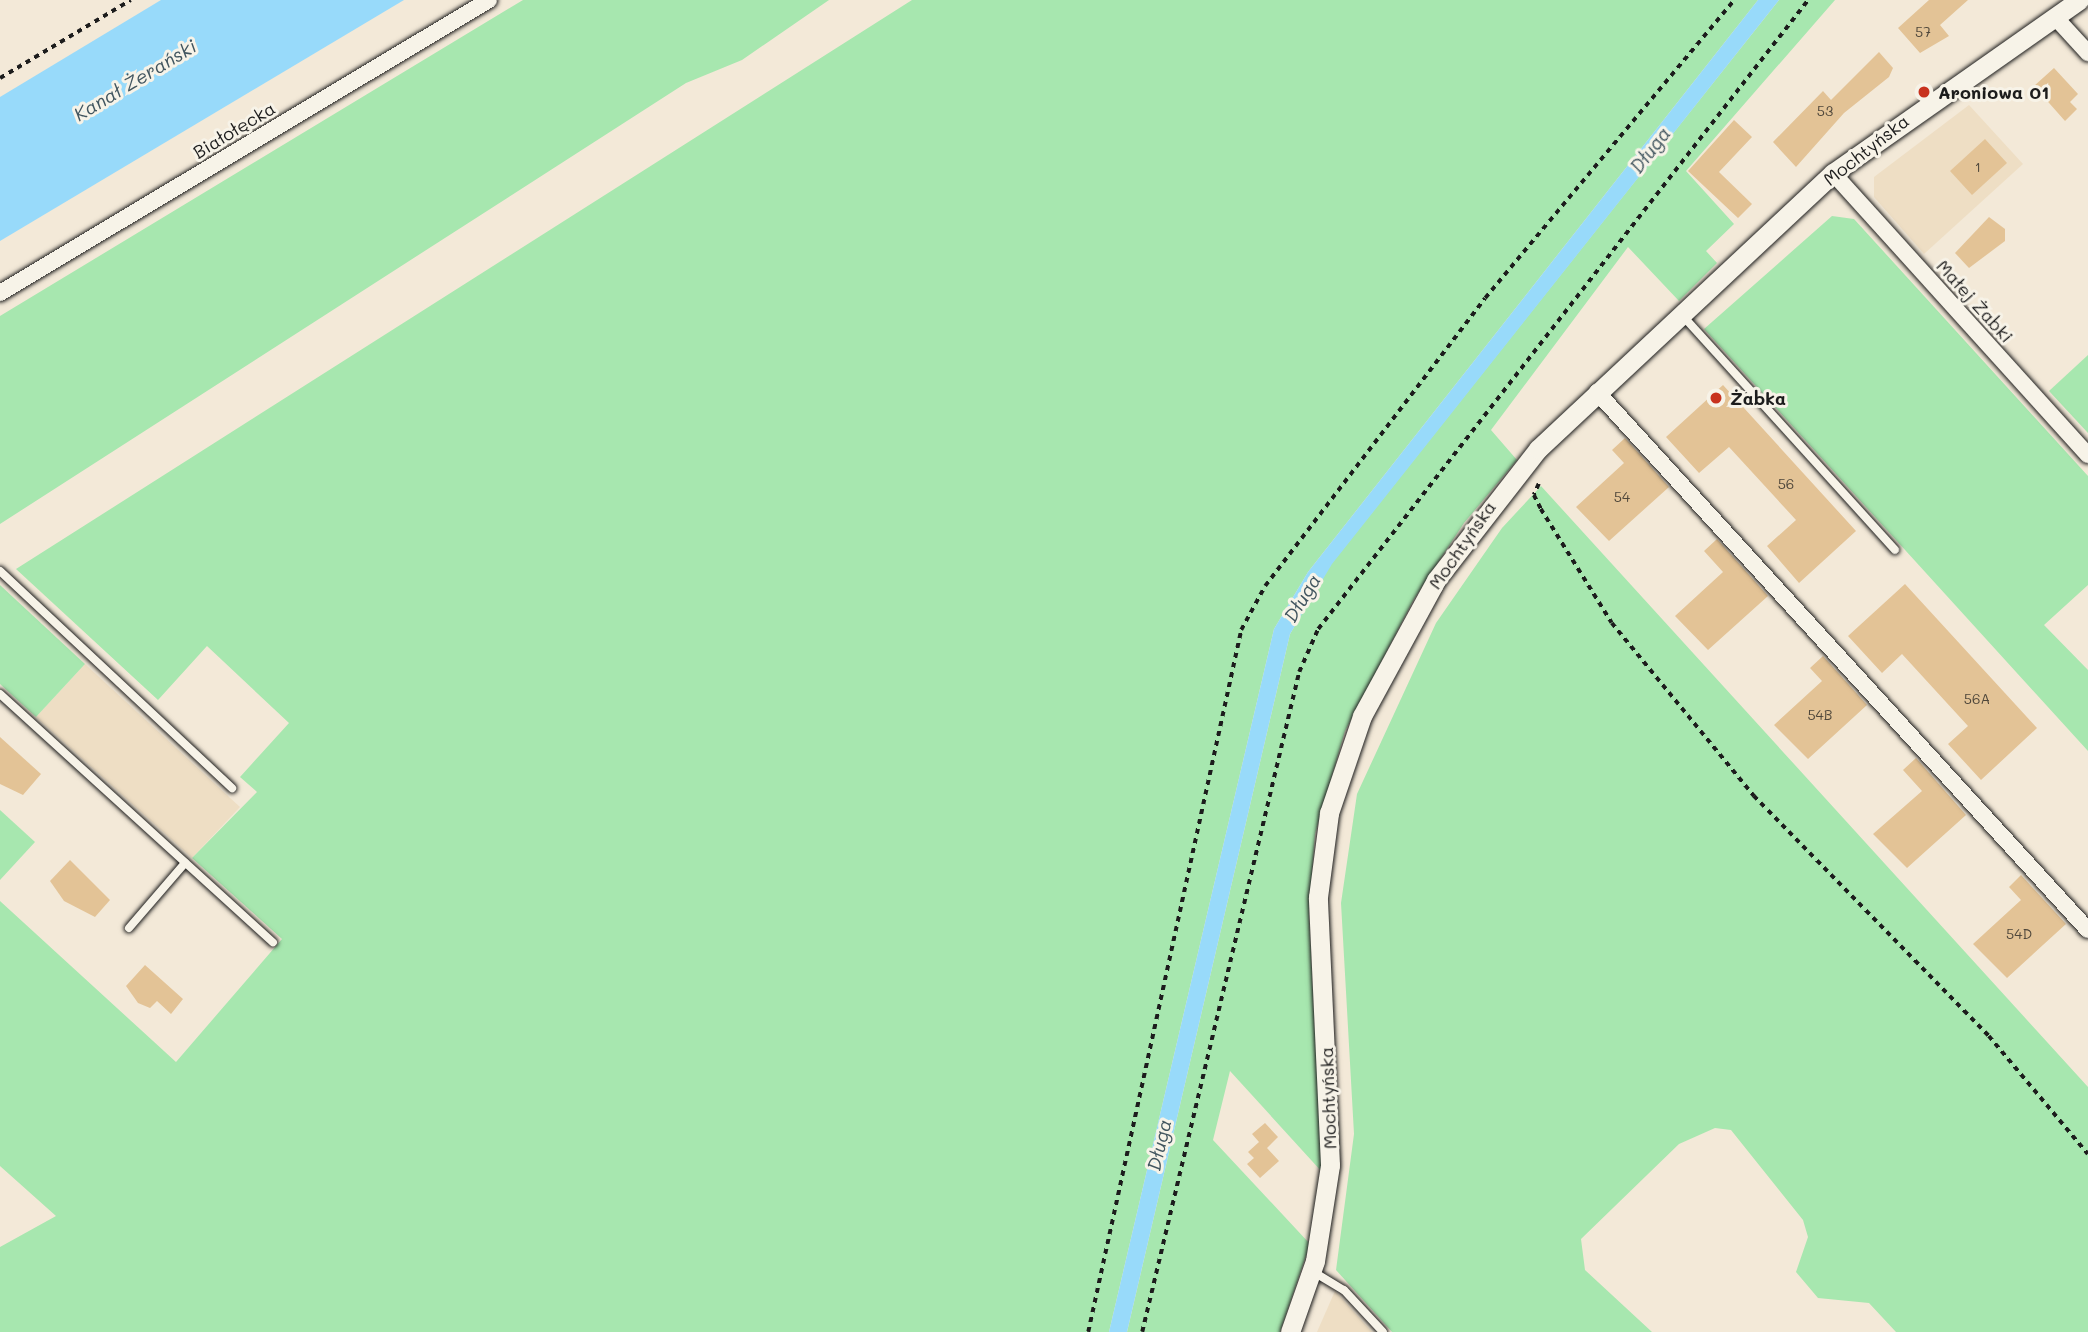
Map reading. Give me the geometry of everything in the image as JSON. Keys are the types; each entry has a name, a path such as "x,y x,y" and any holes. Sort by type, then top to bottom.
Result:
{"street":[{"name":"Białołęcka","path":"0,293 489,0"},
{"name":"Mochtyńska","path":"1290,1332 1312,1271 1330,1165 1318,897 1343,763 1412,623 1460,544 1509,480 1680,313 1833,173 2079,0"},
{"path":"2055,17 2088,53"},
{"name":"Małej Żabki","path":"1833,173 2088,455"},
{"path":"1597,392 2088,930"}],"lane":[{"path":"1680,313 1895,550"},
{"path":"0,571 232,788"},
{"path":"1,696 273,942"},
{"path":"129,928 185,863"},
{"path":"1312,1271 1343,1290 1383,1332"}],"path":[{"path":"0,78 131,0"},
{"path":"1088,1332 1241,630 1265,586 1485,298 1734,0"},
{"path":"1539,484 1534,495 1541,509 1612,623 1754,796 1989,1036 2088,1154"}],"shaded area":[{"path":"1969,105 2023,164 1924,254 1874,197 1874,177"},
{"path":"85,664 240,807 192,858 36,717"},
{"path":"1335,1291 1372,1332 1317,1332"}],"green space":[{"path":"523,0 829,0 742,60 686,83 0,524 0,316"},
{"path":"912,0 1758,0 1308,572 1274,629 1109,1332 0,1332 0,1247 56,1216 0,1166 0,901 176,1062 282,939 192,858 257,792 240,777 289,723 207,646 158,700 16,569"},
{"path":"1779,0 1835,0 1686,171 1734,224 1706,251 1717,263 1679,301 1628,247 1491,430 1517,460 1464,523 1414,599 1345,731 1315,834 1309,914 1322,1172 1230,1071 1213,1140 1310,1244 1280,1332 1127,1332 1290,634 1331,564"},
{"path":"1832,216 1854,219 2088,476 2088,585 2044,625 2088,670 2088,751 1704,329"},
{"path":"2088,355 2088,433 2049,391"},
{"path":"1541,486 2088,1087 2088,1332 1896,1332 1869,1303 1818,1298 1796,1272 1808,1237 1803,1220 1731,1130 1715,1128 1679,1144 1581,1239 1585,1270 1652,1332 1392,1332 1336,1270 1354,1134 1341,903 1357,794 1436,623 1502,528"},
{"path":"0,585 85,664 36,717 0,684"},
{"path":"0,810 35,842 0,880"}],"water":[{"name":"Kanał Żerański","path":"161,0 404,0 0,241 0,97"},
{"name":"Długa","path":"1758,0 1779,0 1332,564 1290,634 1127,1332 1109,1332 1274,629 1308,572"}],"building":[{"path":"1929,0 1968,0 1940,25 1949,36 1920,53 1898,28"},
{"path":"1879,52 1893,68 1889,77 1844,113 1796,167 1773,142 1823,91 1831,100"},
{"path":"2054,68 2078,94 2070,102 2077,109 2065,121 2034,86"},
{"path":"1734,120 1752,137 1719,172 1752,204 1738,218 1688,171"},
{"path":"1985,139 2007,163 1972,195 1950,171"},
{"path":"1989,217 2005,229 2005,241 1969,268 1955,253"},
{"path":"1723,385 1856,531 1799,583 1767,546 1796,520 1729,447 1699,473 1666,437"},
{"path":"1625,438 1669,487 1609,541 1576,507 1624,463 1612,450"},
{"path":"1717,539 1768,596 1708,650 1675,616 1723,572 1704,551"},
{"path":"1905,584 2037,728 1981,780 1948,744 1968,726 1902,654 1882,673 1848,636"},
{"path":"1823,656 1867,705 1808,759 1774,725 1822,681 1810,668"},
{"path":"0,737 41,774 23,795 0,784"},
{"path":"1916,758 1966,815 1907,868 1873,834 1922,791 1903,770"},
{"path":"70,860 110,900 95,917 64,901 50,881"},
{"path":"2021,875 2066,924 2007,978 1973,944 2021,900 2009,887"},
{"path":"145,965 183,999 171,1014 157,1001 150,1008 138,1003 126,986"},
{"path":"1265,1123 1278,1137 1267,1148 1279,1161 1260,1178 1247,1164 1254,1158 1248,1152 1259,1142 1252,1134"}],"place":[{"name":"Aroniowa 01","path":"1924,92"},
{"name":"Żabka","path":"1716,398"}]}
